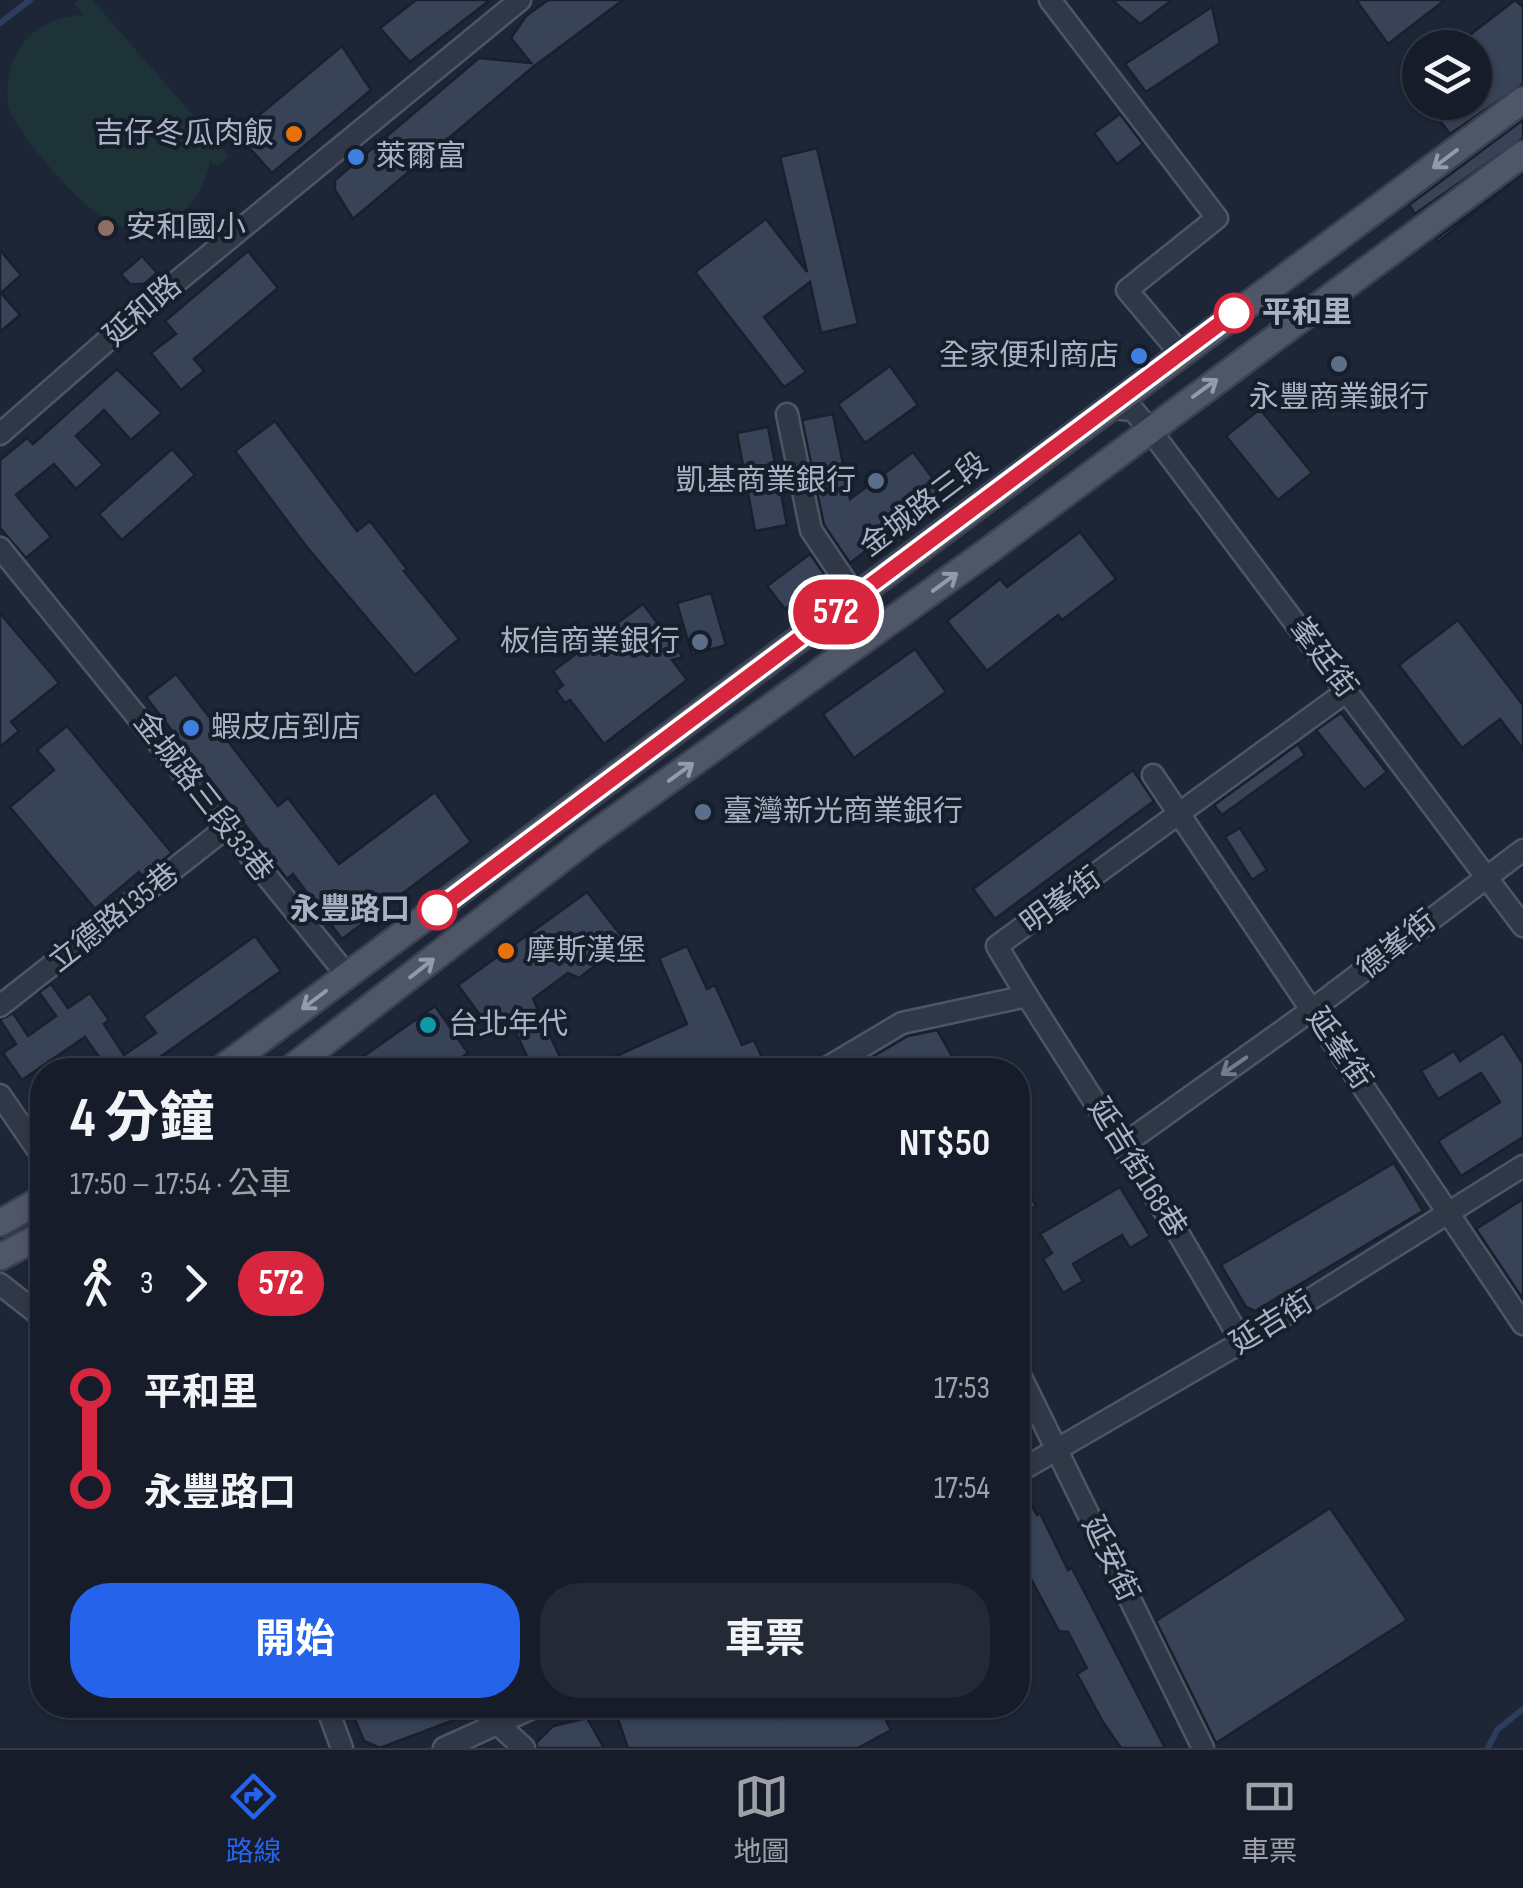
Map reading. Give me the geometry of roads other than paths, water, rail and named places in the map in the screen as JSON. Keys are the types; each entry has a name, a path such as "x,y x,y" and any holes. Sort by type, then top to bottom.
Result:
{"main road":[{"name":"金城路三段","path":"236,1058 582,805 1180,353 1523,100"},
{"path":"305,1058 590,838 1523,154"},
{"path":"0,1223 30,1205"},
{"path":"0,1257 30,1241"}],"street":[{"name":"延和路","path":"0,434 169,287 520,0"},
{"path":"1050,0 1217,218 1128,290 1180,353"},
{"name":"峯廷街","path":"1111,408 1133,410 1150,430 1523,926"},
{"path":"788,414 811,530 856,597"},
{"name":"金城路三段33巷","path":"0,548 347,975"},
{"name":"明峯街","path":"1027,996 997,946 1347,690"},
{"name":"延峯街","path":"1152,775 1264,944 1314,1009 1523,1324"},
{"name":"立德路135巷","path":"0,1006 226,828"},
{"name":"德峯街","path":"1124,1145 1314,1009 1523,850"},
{"path":"861,1058 902,1024 1027,996"},
{"name":"延吉街168巷","path":"1027,996 1124,1145 1242,1342"},
{"path":"0,1095 30,1139"},
{"name":"延吉街","path":"1030,1466 1242,1342 1523,1166"},
{"path":"0,1284 30,1308"},
{"name":"延安街","path":"1030,1396 1202,1748"},
{"path":"331,1718 342,1748"},
{"path":"491,1718 524,1748"},
{"path":"444,1748 511,1718"}],"waterway":[{"path":"0,23 30,0"},
{"path":"1488,1748 1497,1730 1523,1709"}],"place":[{"name":"吉仔冬瓜肉飯","path":"294,134"},
{"name":"萊爾富","path":"356,157"},
{"name":"安和國小","path":"106,228"},
{"name":"平和里","path":"1234,313"},
{"name":"全家便利商店","path":"1139,356"},
{"name":"永豐商業銀行","path":"1339,364"},
{"name":"凱基商業銀行","path":"876,481"},
{"name":"板信商業銀行","path":"700,642"},
{"name":"蝦皮店到店","path":"191,728"},
{"name":"臺灣新光商業銀行","path":"703,812"},
{"name":"永豐路口","path":"437,910"},
{"name":"摩斯漢堡","path":"506,951"},
{"name":"台北年代","path":"428,1025"}]}
